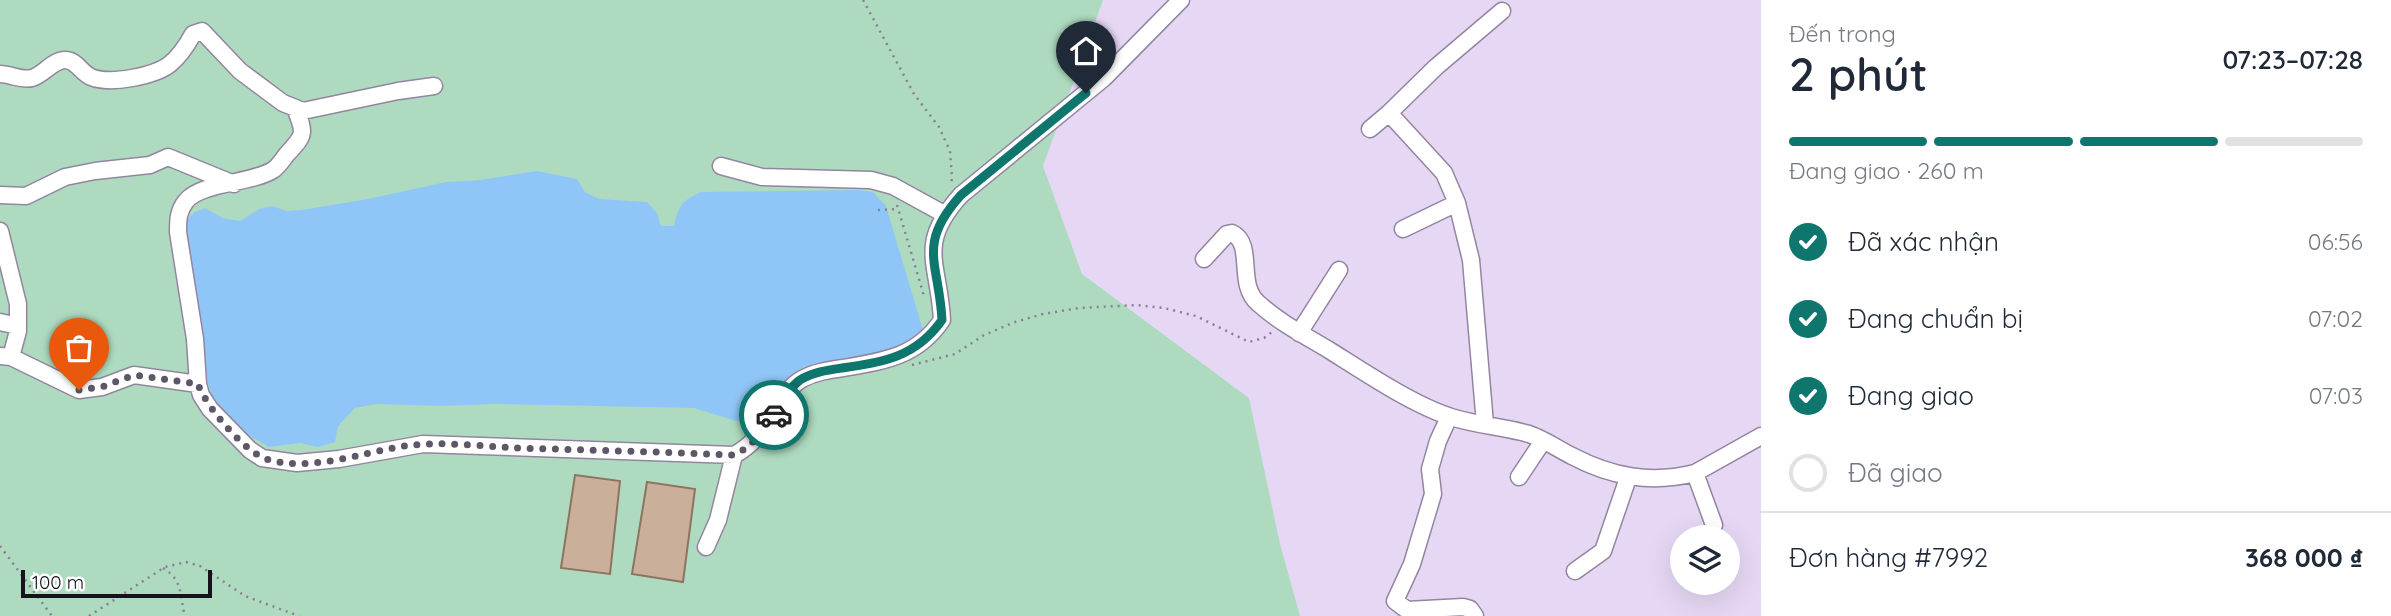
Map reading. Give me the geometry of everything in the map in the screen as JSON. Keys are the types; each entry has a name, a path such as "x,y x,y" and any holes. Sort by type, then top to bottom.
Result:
{"street":[{"path":"295,108 304,130 301,140 274,170 234,184 202,190 188,199 179,214 178,232 195,339 198,384 210,409 250,450 262,458 297,463 339,459 423,444 734,455 747,449 760,435 789,391 800,380 821,372 892,359 930,337 942,320 932,246 944,214 961,195 1104,78 1181,0"},
{"path":"1370,129 1436,67 1502,11"},
{"path":"0,74 8,74 22,80 34,78 60,60 72,61 92,78 144,76 169,65 193,34 202,31 240,71 283,103 303,111 434,86"},
{"path":"1389,113 1444,173 1457,203 1471,260 1485,424"},
{"path":"0,195 26,196 65,177 149,165 168,158 234,184"},
{"path":"721,166 762,177 871,180 917,198 944,214"},
{"path":"1403,229 1457,203"},
{"path":"0,231 18,304 18,326 5,357 79,390 102,387 134,375 198,384"},
{"path":"1204,259 1227,234 1240,236 1244,246 1246,286 1255,301 1283,324 1404,395 1450,417 1531,435 1602,470 1628,478 1663,479 1695,473 1761,436"},
{"path":"1299,333 1339,270"},
{"path":"0,322 18,326"},
{"path":"1450,417 1438,441 1430,469 1433,494 1412,564 1393,609 1464,607 1475,616"},
{"path":"1519,477 1542,441"},
{"path":"706,547 718,520 734,455"},
{"path":"1695,473 1714,525"},
{"path":"1574,571 1603,551 1628,478"}],"path":[{"path":"863,0 914,94 939,127 950,151 950,190"},
{"path":"885,184 898,209 925,299"},
{"path":"878,210 898,209"},
{"path":"904,367 955,354 984,335 1015,323 1043,314 1079,308 1138,305 1164,307 1196,316 1249,342 1264,338 1283,324"},
{"path":"0,546 52,616"},
{"path":"89,616 163,568 186,562 200,566 245,596 299,616"},
{"path":"163,568 175,575 185,616"}],"green space":[{"path":"0,0 1103,0 1043,166 1082,274 1249,398 1280,544 1300,616 0,616"}],"water":[{"path":"537,171 577,179 585,192 599,199 647,202 657,213 661,226 674,226 682,204 701,192 873,192 886,206 923,330 900,346 791,379 776,388 748,419 736,421 694,408 376,404 355,408 338,426 335,442 318,447 300,443 269,447 239,429 224,415 211,394 206,373 204,340 186,220 195,212 205,208 223,218 240,221 259,209 272,206 287,211 301,210 446,182"}],"building":[{"path":"575,475 620,481 610,574 561,568"},
{"path":"647,482 695,489 683,582 632,574"}],"way so far":[{"path":"79,390 102,387 134,375 198,384 210,409 250,450 262,458 297,463 339,459 423,444 734,455 747,449 774,415"}],"route":[{"path":"774,415 789,391 800,380 821,372 892,359 930,337 942,320 932,246 944,214 961,195 1086,93"}]}
